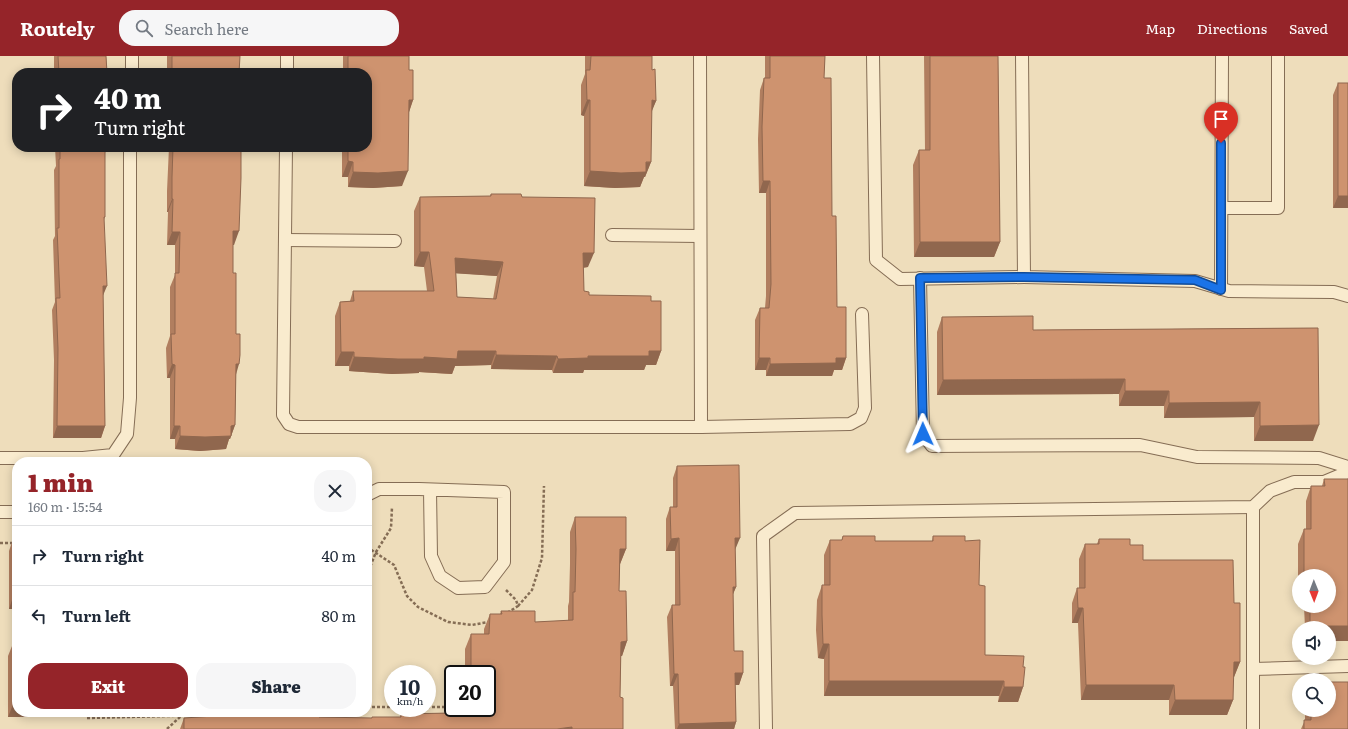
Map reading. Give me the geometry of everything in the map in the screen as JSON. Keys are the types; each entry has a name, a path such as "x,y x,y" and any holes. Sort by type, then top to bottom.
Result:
{"lane":[{"path":"132,56 132,68"},
{"path":"287,56 287,68"},
{"path":"700,56 701,427"},
{"path":"873,56 876,260 900,279 1024,277 1195,280 1221,290 1229,291 1334,292 1348,296"},
{"path":"1022,56 1024,277"},
{"path":"1221,290 1222,56"},
{"path":"1222,208 1278,208 1278,56"},
{"path":"93,457 113,455 127,434 130,398 130,152"},
{"path":"286,152 283,415 289,424 298,427 701,427 850,424 861,418 865,408 862,314"},
{"path":"612,235 700,236"},
{"path":"285,240 395,241"},
{"path":"920,278 923,434 932,446 1140,445 1198,456 1319,458 1348,467"},
{"path":"0,458 12,458"},
{"path":"766,729 763,536 795,512 1253,507 1270,491 1294,482 1324,482 1348,472"},
{"path":"372,493 380,489 392,489 430,490 504,492 504,562 485,587 458,588 440,576 431,556 430,490"},
{"path":"1253,507 1253,729"},
{"path":"0,512 12,512"},
{"path":"1253,669 1348,666"}],"path":[{"path":"518,606 532,590 542,558 544,486"},
{"path":"372,562 376,552 391,528 393,504 392,489"},
{"path":"0,543 12,543"},
{"path":"372,550 376,552"},
{"path":"372,707 384,707"},
{"path":"87,718 134,717"},
{"path":"167,729 181,717"}],"building":[{"path":"58,56 106,56 107,68 59,68"},
{"path":"172,56 240,56 239,68 172,68"},
{"path":"348,56 409,56 409,70 413,70 413,100 409,100 408,171 378,173 353,172 353,162 348,161 348,152 372,152 372,68 348,68"},
{"path":"591,56 652,56 652,70 655,69 656,101 652,100 651,162 646,162 646,172 621,173 590,171 590,100 587,100 586,70 590,70"},
{"path":"770,56 825,56 824,78 831,78 832,216 836,216 837,307 846,307 846,358 836,358 836,363 770,364 770,358 759,358 760,308 769,308 771,284 770,181 763,181 762,127 764,78 770,78"},
{"path":"930,56 998,56 1000,242 920,242 919,150 930,150"},
{"path":"1338,83 1348,83 1348,196 1338,196"},
{"path":"60,152 105,152 104,217 107,286 103,286 105,426 57,426 58,349 56,298 60,298 57,228 59,228"},
{"path":"173,152 241,152 239,231 233,231 233,273 236,273 236,334 240,334 240,355 239,364 236,364 235,425 231,426 231,436 180,436 180,426 174,426 175,365 172,364 171,334 175,334 175,273 179,273 180,232 172,232"},
{"path":"491,194 521,194 522,197 595,198 594,253 583,253 584,291 589,292 589,295 651,296 651,301 661,301 661,351 649,351 649,356 588,356 588,358 558,359 557,356 496,355 496,351 458,351 457,359 424,357 424,359 398,359 354,357 354,352 341,352 340,302 354,301 353,291 434,291 429,252 420,252 420,197 491,196","holes":["455,258 503,262 496,299 457,297"]},
{"path":"1033,316 1033,330 1318,328 1319,425 1260,426 1260,402 1169,403 1169,391 1125,391 1125,379 943,380 942,317"},
{"path":"739,465 740,538 735,538 736,587 733,587 734,651 743,651 743,673 735,673 736,722 679,724 678,674 674,674 672,605 680,605 679,538 671,539 670,507 677,507 677,466"},
{"path":"1324,479 1348,479 1348,626 1336,626 1336,621 1310,621 1310,613 1336,613 1336,569 1304,569 1304,529 1311,529 1311,486 1325,486"},
{"path":"575,517 626,517 626,549 620,549 619,591 626,591 627,641 621,642 620,697 623,698 623,729 572,729 572,727 557,729 184,729 184,718 199,717 436,717 436,713 444,713 444,717 496,717 496,665 471,665 471,634 489,634 490,614 502,614 501,611 535,611 535,622 573,620 573,592 575,592"},
{"path":"843,536 875,536 875,541 933,541 933,536 965,536 965,541 980,540 979,585 985,586 985,655 1024,656 1023,667 1025,667 1023,687 1004,687 1004,681 829,681 829,644 823,644 822,585 830,585 830,540 842,540"},
{"path":"1099,539 1130,539 1130,545 1143,545 1143,560 1233,560 1234,603 1240,603 1240,662 1234,662 1233,700 1175,700 1174,685 1086,685 1083,608 1078,608 1077,588 1085,588 1085,544 1099,544"},
{"path":"1336,682 1348,682 1348,729 1304,729 1304,720 1311,720 1311,717 1336,717"}],"route":[{"path":"923,434 920,278 1024,277 1195,280 1221,290 1221,143"}]}
